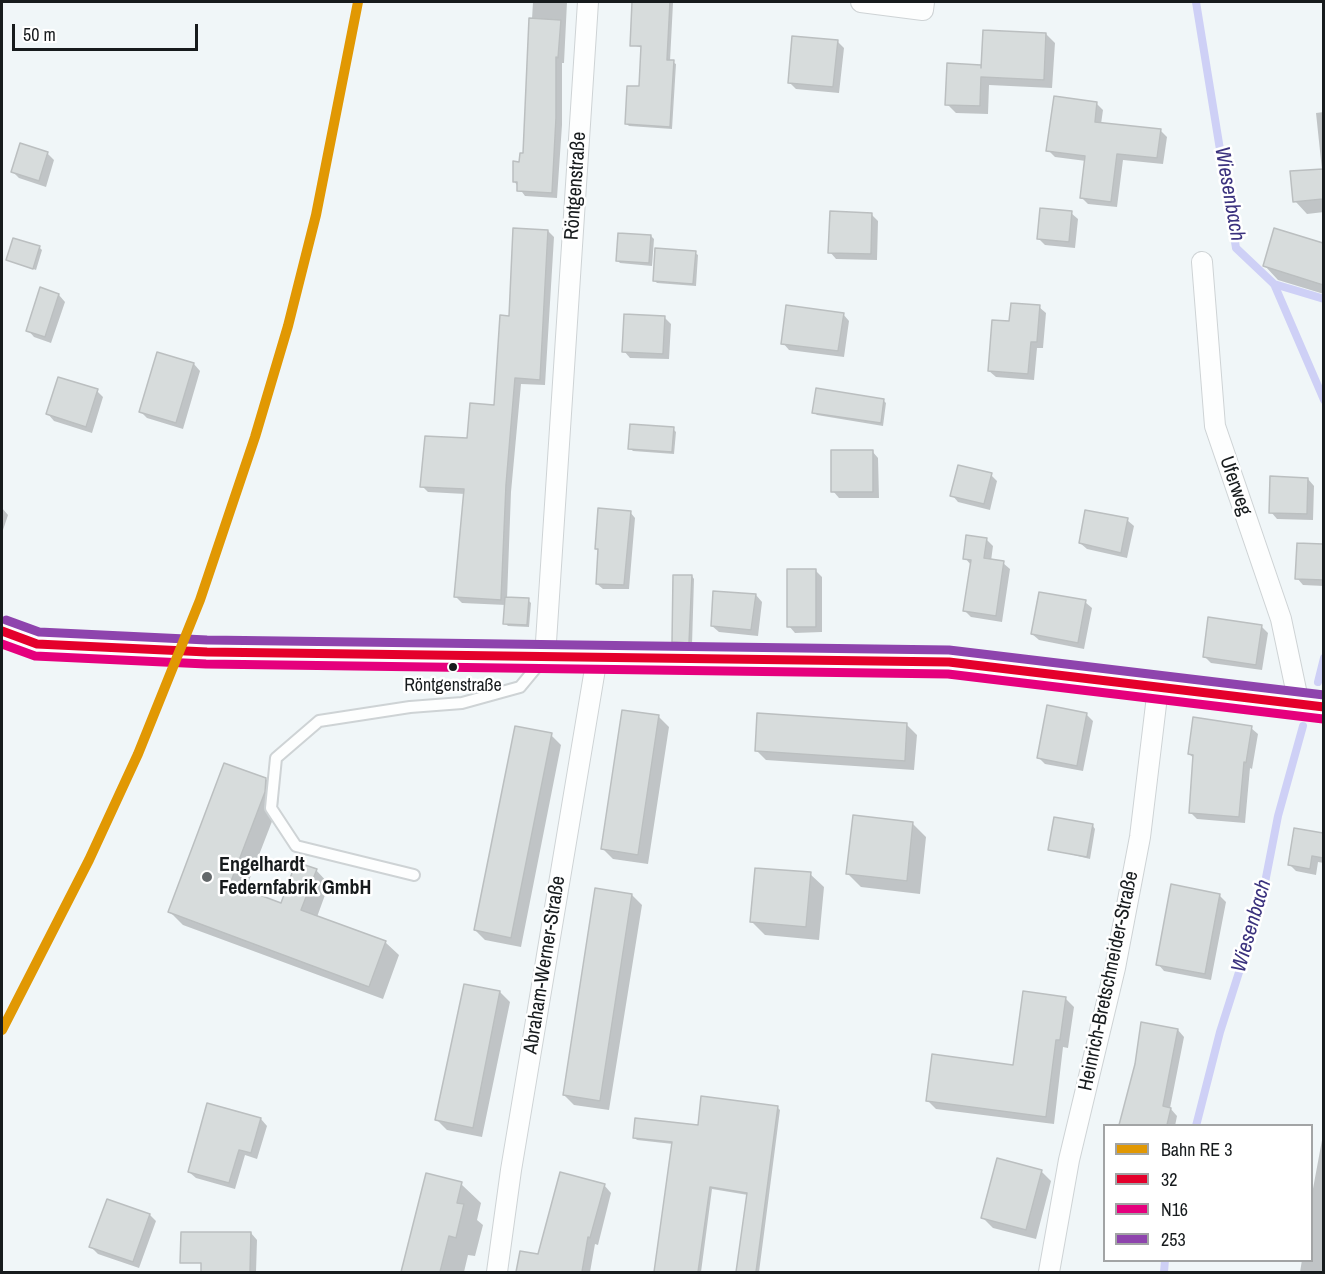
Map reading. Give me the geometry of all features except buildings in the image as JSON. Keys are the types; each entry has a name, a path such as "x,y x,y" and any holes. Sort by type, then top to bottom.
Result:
{"street":[{"name":"Röntgenstraße","path":"545,657 588,2"},
{"path":"861,2 923,10 924,2"},
{"name":"Uferweg","path":"1202,262 1215,426 1281,619 1299,704"},
{"path":"2,632 37,644 140,650 949,662 1323,707"},
{"name":"Abraham-Werner-Straße","path":"497,1272 511,1170 597,657"},
{"name":"Heinrich-Bretschneider-Straße","path":"1049,1272 1069,1160 1115,968 1140,837 1158,688"}],"lane":[{"path":"414,875 296,846 271,808 276,758 319,721 410,707 462,703 520,687 545,657"}],"waterway":[{"name":"Wiesenbach","path":"1196,2 1236,248 1274,284 1324,400"},
{"path":"1274,284 1324,299"},
{"name":"Wiesenbach","path":"1318,682 1324,658"},
{"name":"Wiesenbach","path":"1197,1124 1220,1032 1261,903 1278,816 1303,726"},
{"name":"Wiesenbach","path":"1164,1272 1165,1262"}],"transit line":[{"path":"2,1030 89,860 138,754 200,600 255,437 288,326 316,215 358,2"},
{"name":"253","path":"6,620 39,632 207,640 949,650 1324,695"},
{"name":"32","path":"2,631 37,644 207,652 949,662 1324,707"},
{"name":"N16","path":"2,644 35,656 206,664 948,674 1323,719"}],"place":[{"name":"Röntgenstraße","path":"453,667"},
{"name":"Engelhardt Federnfabrik GmbH","path":"207,877"}]}
